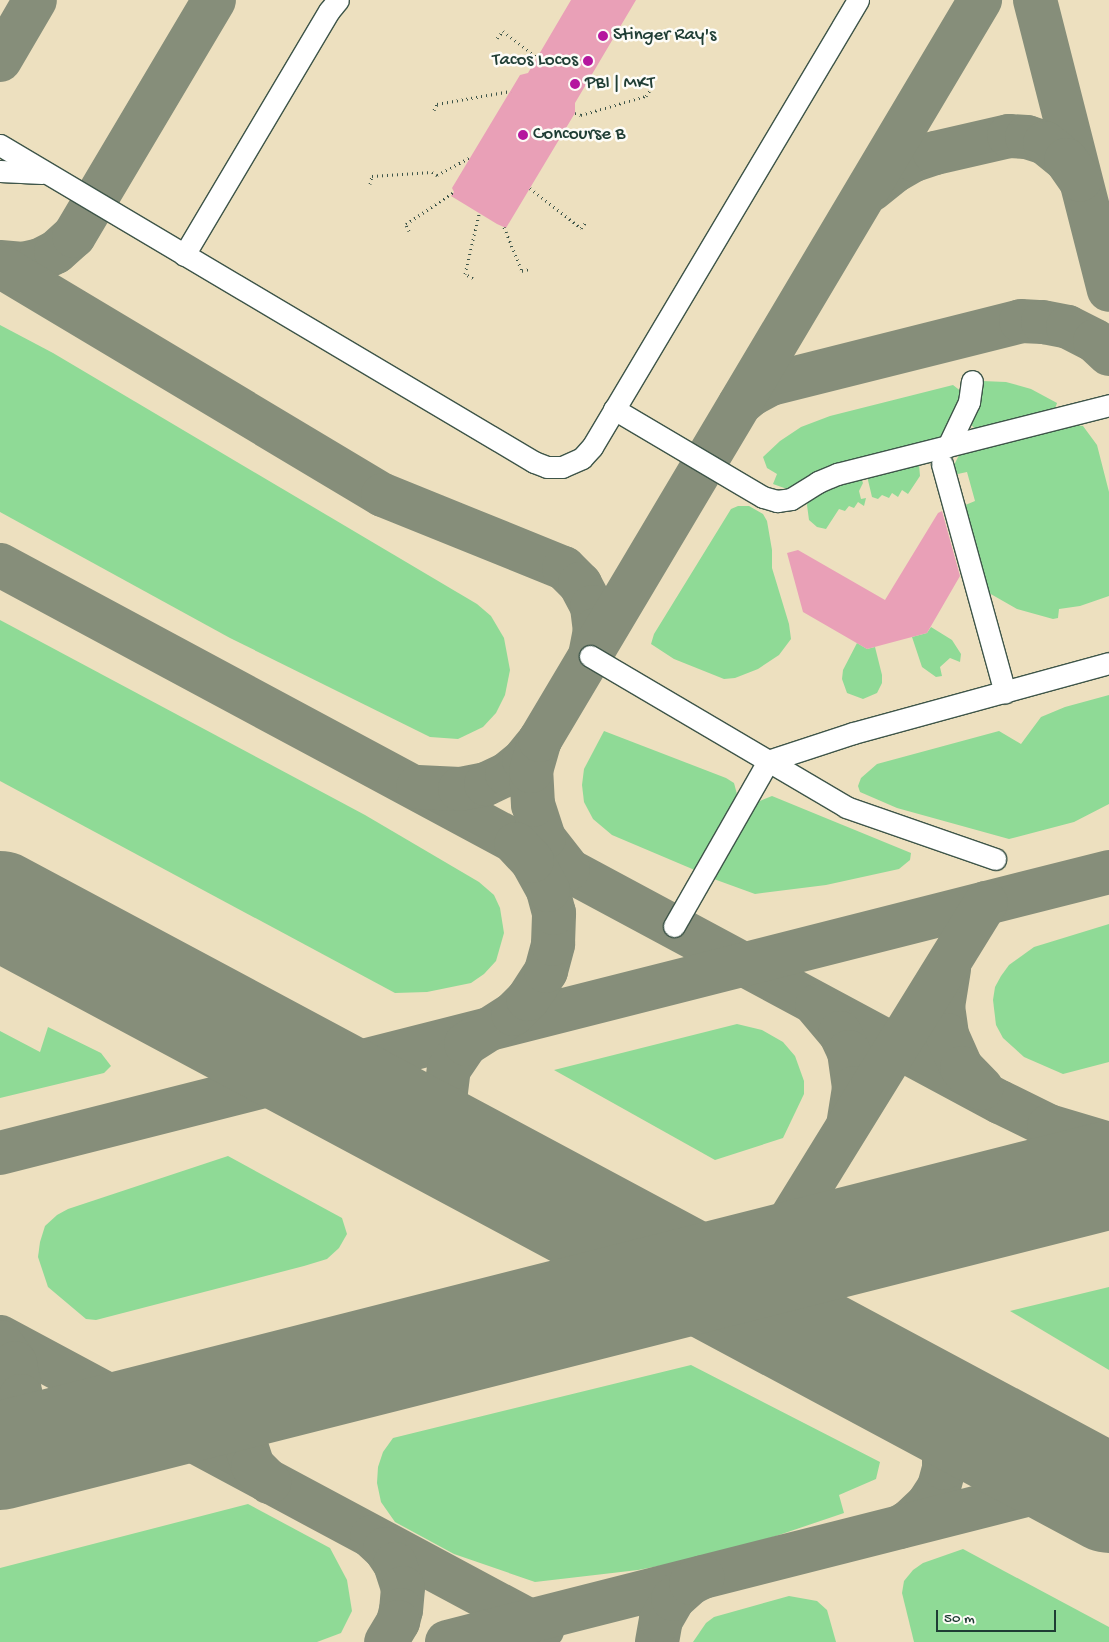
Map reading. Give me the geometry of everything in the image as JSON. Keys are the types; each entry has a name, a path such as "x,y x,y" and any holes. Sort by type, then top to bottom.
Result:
{"lane":[{"path":"184,255 329,11 338,0"},
{"path":"0,145 540,464 562,467 582,458 592,447 858,0"},
{"path":"0,171 31,171 57,179"},
{"path":"972,381 969,402 945,455 1005,692"},
{"path":"614,409 773,500 791,499 818,482 837,474 945,455 1109,405"},
{"path":"590,656 846,807 995,859"},
{"path":"674,926 768,761 853,733 1109,663"}],"path":[{"path":"496,38 503,31 537,57"},
{"path":"575,113 581,115 646,96 650,90"},
{"path":"434,110 437,104 512,91"},
{"path":"370,184 372,176 432,172 436,175 471,157"},
{"path":"530,188 582,228 586,222"},
{"path":"409,230 406,224 454,192"},
{"path":"473,278 465,274 479,214"},
{"path":"504,227 522,271 529,269"}],"green space":[{"path":"0,325 53,353 477,604 491,616 504,638 510,670 505,695 496,713 483,727 458,739 430,737 230,638 0,512"},
{"path":"982,381 1006,382 1031,389 1057,403 1054,409 980,429 974,428 969,422"},
{"path":"953,385 962,392 962,402 941,436 930,443 787,489 773,484 777,474 767,468 763,457 780,441 801,427 830,416"},
{"path":"1070,424 1083,426 1097,445 1109,492 1109,596 1080,606 1059,609 1058,618 1053,619 1017,609 982,589 963,506 975,501 967,472 953,475 952,469 959,455 965,451"},
{"path":"919,464 920,476 908,494 902,490 898,497 892,493 889,498 882,495 878,499 872,497 867,476"},
{"path":"863,477 861,478 863,483 859,491 861,499 866,498 864,506 858,502 854,508 849,506 845,511 839,509 826,529 817,527 809,520 807,505 809,498 831,485"},
{"path":"738,506 749,506 763,514 767,521 772,550 772,568 789,624 791,639 779,655 758,669 735,678 724,679 674,659 651,644 654,634 731,509"},
{"path":"0,620 365,815 479,882 494,895 500,908 504,933 496,961 484,974 471,983 427,992 395,993 0,781"},
{"path":"931,627 952,640 961,654 960,662 950,658 940,667 942,676 936,677 922,667 912,637 927,633"},
{"path":"857,643 867,649 875,647 882,675 882,683 877,693 863,699 847,693 842,679 843,670"},
{"path":"1109,695 1109,804 1074,822 1009,839 897,808 860,792 858,786 861,778 877,764 999,731 1021,744 1041,717 1065,707"},
{"path":"604,731 726,778 734,783 738,798 697,871 612,835 593,819 584,802 582,785 584,769"},
{"path":"772,796 911,853 910,860 899,869 826,885 755,894 711,878 755,803"},
{"path":"1109,924 1109,1062 1063,1074 1024,1057 1003,1038 996,1025 993,1000 995,987 1001,976 1009,965 1034,947"},
{"path":"737,1024 762,1030 783,1042 795,1056 804,1081 804,1094 783,1138 715,1160 554,1070"},
{"path":"48,1027 101,1053 111,1066 104,1073 0,1098 0,1031 40,1052"},
{"path":"228,1156 342,1218 347,1234 339,1248 327,1259 304,1266 96,1320 86,1319 48,1287 38,1257 45,1226 57,1215 68,1209"},
{"path":"1109,1287 1109,1370 1010,1311"},
{"path":"691,1365 880,1462 876,1479 839,1495 844,1513 773,1537 684,1561 638,1570 535,1582 454,1554 395,1522 381,1502 377,1483 378,1467 383,1452 393,1438"},
{"path":"248,1504 330,1548 347,1580 352,1611 341,1633 317,1642 0,1642 0,1568"},
{"path":"963,1549 1109,1627 1109,1642 914,1642 902,1593 904,1581 913,1570 923,1563"},
{"path":"789,1596 817,1601 827,1610 836,1642 693,1642 706,1623 714,1617"}],"building":[{"name":"Concourse B","path":"571,0 636,0 575,103 575,113 506,228 451,196 454,192 452,188 520,75 528,73"},
{"path":"942,511 960,576 927,633 867,649 803,612 787,553 798,550 885,600 938,513"}],"taxiway":[{"path":"0,60 35,0"},
{"path":"0,262 23,264 40,260 56,252 74,236 214,0"},
{"path":"568,869 544,838 533,805 531,771 540,740 980,0"},
{"path":"1035,0 1109,290"},
{"path":"871,190 893,172 914,160 935,153 1009,136 1027,137 1045,143 1066,160 1080,180"},
{"path":"0,266 383,495 564,568 580,584 592,607 595,630 590,656"},
{"path":"740,404 752,394 771,384 1021,321 1043,322 1068,327 1095,341 1109,354"},
{"path":"0,565 1000,1102 1049,1126 1109,1144"},
{"path":"418,787 460,789 486,784 507,774 524,760 540,740"},
{"path":"479,1162 460,1147 448,1128 444,1108 449,1069 466,1044 513,1014 528,999 546,971 553,944 554,913 548,890 532,861 516,844"},
{"path":"0,1153 1109,872"},
{"path":"698,1279 751,1258 785,1228 986,903"},
{"path":"949,969 943,1006 947,1035 962,1068 981,1088"},
{"path":"817,1006 840,1033 849,1052 854,1088 848,1125"},
{"path":"0,1337 543,1628"},
{"path":"0,1342 15,1363 21,1396 16,1418 0,1443"},
{"path":"268,1388 251,1407 244,1428 244,1439 253,1466 269,1482"},
{"path":"900,1527 910,1521 928,1504 939,1487 944,1468 944,1444 940,1433 927,1409 913,1394"},
{"path":"127,1397 164,1402 208,1403"},
{"path":"447,1642 1109,1474"},
{"path":"372,1537 385,1549 395,1564 403,1588 398,1622 386,1642"},
{"path":"657,1642 661,1620 673,1599 691,1583 703,1577"}],"runway":[{"path":"0,905 1109,1499"},
{"path":"0,1456 1109,1175"}],"place":[{"name":"Stinger Ray's","path":"603,36"},
{"name":"Tacos Locos","path":"588,61"},
{"name":"PBI | MKT","path":"575,84"},
{"name":"Concourse B","path":"523,135"}]}
